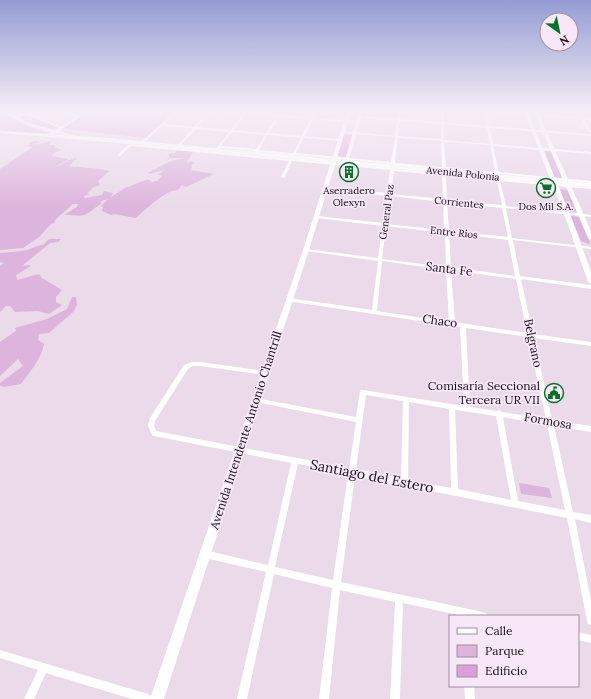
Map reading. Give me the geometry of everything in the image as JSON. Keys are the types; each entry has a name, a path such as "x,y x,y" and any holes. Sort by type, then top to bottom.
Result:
{"main road":[{"name":"Avenida Polonia","path":"161,145 346,161 553,182 591,184"},
{"name":"Avenida Intendente Antonio Chantrill","path":"157,699 317,217 338,145"},
{"path":"346,161 351,145"},
{"path":"539,145 591,282"},
{"path":"551,145 591,238"}],"street":[{"path":"119,155 131,145"},
{"path":"140,145 255,154 261,145"},
{"path":"218,149 221,145"},
{"path":"283,177 298,145"},
{"name":"General Paz","path":"374,312 379,260 386,225 396,145"},
{"path":"444,145 446,232 452,323"},
{"path":"487,145 591,154"},
{"name":"Belgrano","path":"491,145 518,278 570,515 591,621"},
{"path":"334,161 392,166"},
{"path":"568,183 591,188"},
{"name":"Corrientes","path":"326,188 591,216"},
{"name":"Entre Ríos","path":"317,217 591,248"},
{"name":"Santa Fe","path":"306,250 591,287"},
{"name":"Chaco","path":"289,300 531,334 591,344"},
{"path":"463,325 467,408"},
{"name":"Santiago del Estero","path":"265,373 200,364 192,364 186,367 152,420 151,426 154,433 591,519"},
{"name":"Formosa","path":"359,420 363,392 591,429"},
{"path":"404,482 406,399"},
{"path":"256,400 359,420 336,585 324,699"},
{"path":"452,406 455,492"},
{"path":"499,413 515,504"},
{"path":"242,699 295,461"},
{"path":"205,554 466,614"},
{"path":"395,699 400,598"},
{"path":"579,636 591,639"},
{"path":"0,654 148,699"},
{"path":"29,699 44,667"},
{"path":"469,687 470,699"}],"green space":[{"path":"29,145 55,145 55,147 62,150 51,156 69,159 55,167 71,159 77,158 69,166 109,171 98,181 100,185 91,188 92,189 87,193 90,194 84,196 85,198 102,195 104,191 113,193 111,197 125,188 148,179 152,182 157,181 162,176 157,174 161,173 163,170 150,174 148,173 168,162 183,158 171,158 165,160 171,157 169,157 169,154 173,153 174,155 177,150 193,151 187,161 188,163 191,161 195,163 191,166 191,170 214,174 186,187 182,185 178,190 167,193 136,218 115,214 111,215 102,211 103,207 101,206 108,199 101,201 101,204 84,215 64,215 77,207 78,204 73,204 39,237 23,248 0,250 0,169 33,147 27,146"},
{"path":"340,145 350,145 346,157 336,156"},
{"path":"544,151 552,151 564,178 554,177"},
{"path":"560,190 568,190 577,211 575,212 568,210"},
{"path":"571,217 580,217 590,242 589,244 581,241"},
{"path":"49,239 61,239 58,242 50,243 22,266 31,266 16,275 17,280 39,274 42,278 62,290 56,297 56,302 62,305 49,314 38,311 15,312 10,306 6,306 0,312 0,266 4,263 0,262 0,253 27,250 43,245"},
{"path":"72,297 76,297 77,305 73,312 49,333 39,334 38,340 44,344 43,350 35,365 21,384 4,387 0,386 0,383 23,366 18,359 0,376 0,342 16,331 15,328 47,319 67,309"},
{"path":"519,483 549,488 552,498 521,494"}],"building":[{"path":"348,164 353,164 350,173 345,173"}],"place":[{"name":"Aserradero Olexyn","path":"349,172"},
{"name":"Dos Mil S.A.","path":"546,188"},
{"name":"Comisaría Seccional Tercera UR VII","path":"554,393"}]}
